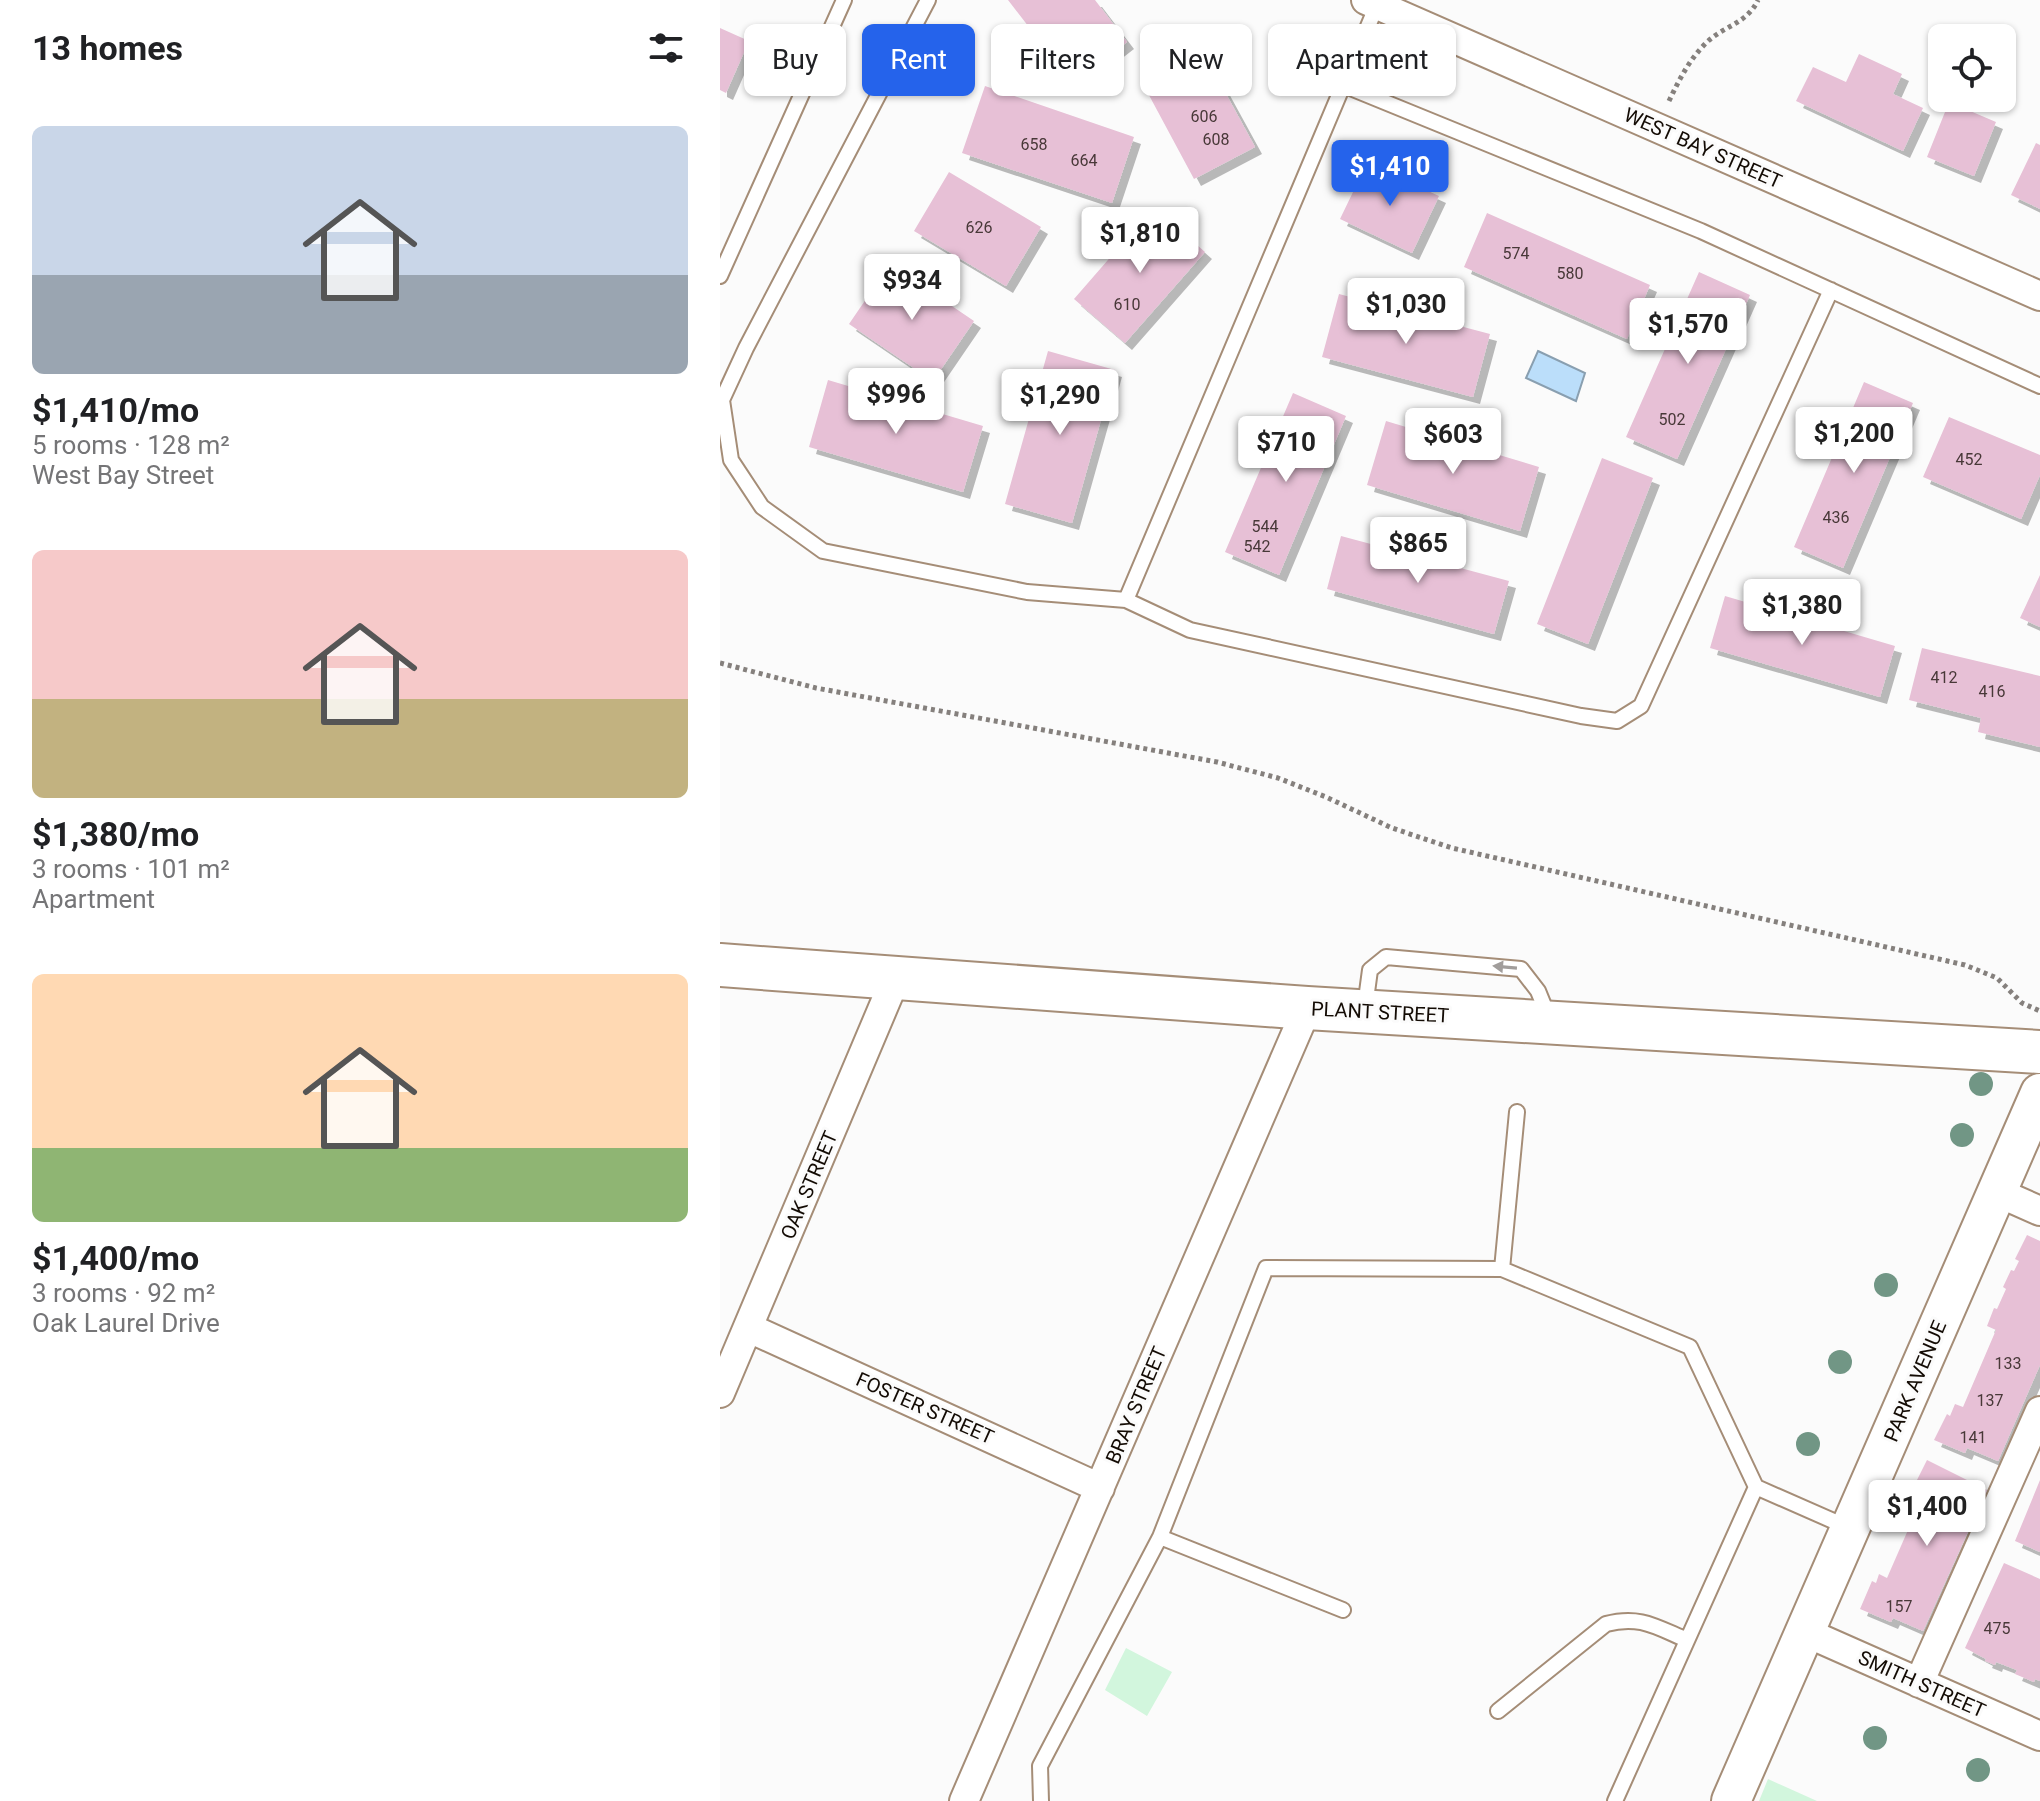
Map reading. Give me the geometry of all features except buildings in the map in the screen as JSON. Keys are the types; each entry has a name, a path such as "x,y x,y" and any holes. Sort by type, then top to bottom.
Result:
{"main road":[{"name":"PLANT STREET","path":"720,965 1307,1008 2040,1052"}],"street":[{"name":"WEST BAY STREET","path":"1372,2 2040,296"},
{"name":"OAK STREET","path":"720,1393 896,977"},
{"name":"BRAY STREET","path":"964,1801 1307,1008"},
{"name":"PARK AVENUE","path":"1731,1801 2040,1093"},
{"path":"1997,1192 2040,1211"},
{"name":"FOSTER STREET","path":"749,1328 1100,1488"},
{"path":"1919,1683 2040,1411"},
{"name":"SMITH STREET","path":"1805,1632 2040,1736"}],"lane":[{"path":"720,276 844,0"},
{"path":"928,0 746,348 722,400 731,460 762,507 823,551 1027,592 1126,600 1190,630 1581,716 1617,721 1641,706 1831,290"},
{"path":"1364,24 1372,2"},
{"path":"1126,600 1338,96"},
{"path":"1370,96 1701,231 2040,386"},
{"path":"1365,1011 1370,970 1386,957 1521,969 1538,991 1551,1022"},
{"path":"1502,1269 1517,1112"},
{"path":"1041,1801 1040,1766 1160,1537 1266,1268 1502,1269 1690,1347 1756,1487 1851,1528"},
{"path":"1615,1801 1756,1487"},
{"path":"1160,1537 1343,1610"},
{"path":"1498,1711 1606,1624 1626,1619 1650,1624 1687,1640"}],"path":[{"path":"1657,127 1688,64 1708,40 1742,21 1758,0"},
{"path":"720,663 816,688 1217,762 1278,778 1392,828 1452,848 1965,965 1997,978 2022,1003 2040,1011"}],"green space":[{"path":"1126,1648 1172,1672 1147,1716 1105,1690"},
{"path":"1768,1779 1817,1801 1759,1801"}],"water":[{"path":"1538,351 1585,373 1576,401 1526,378"}]}
